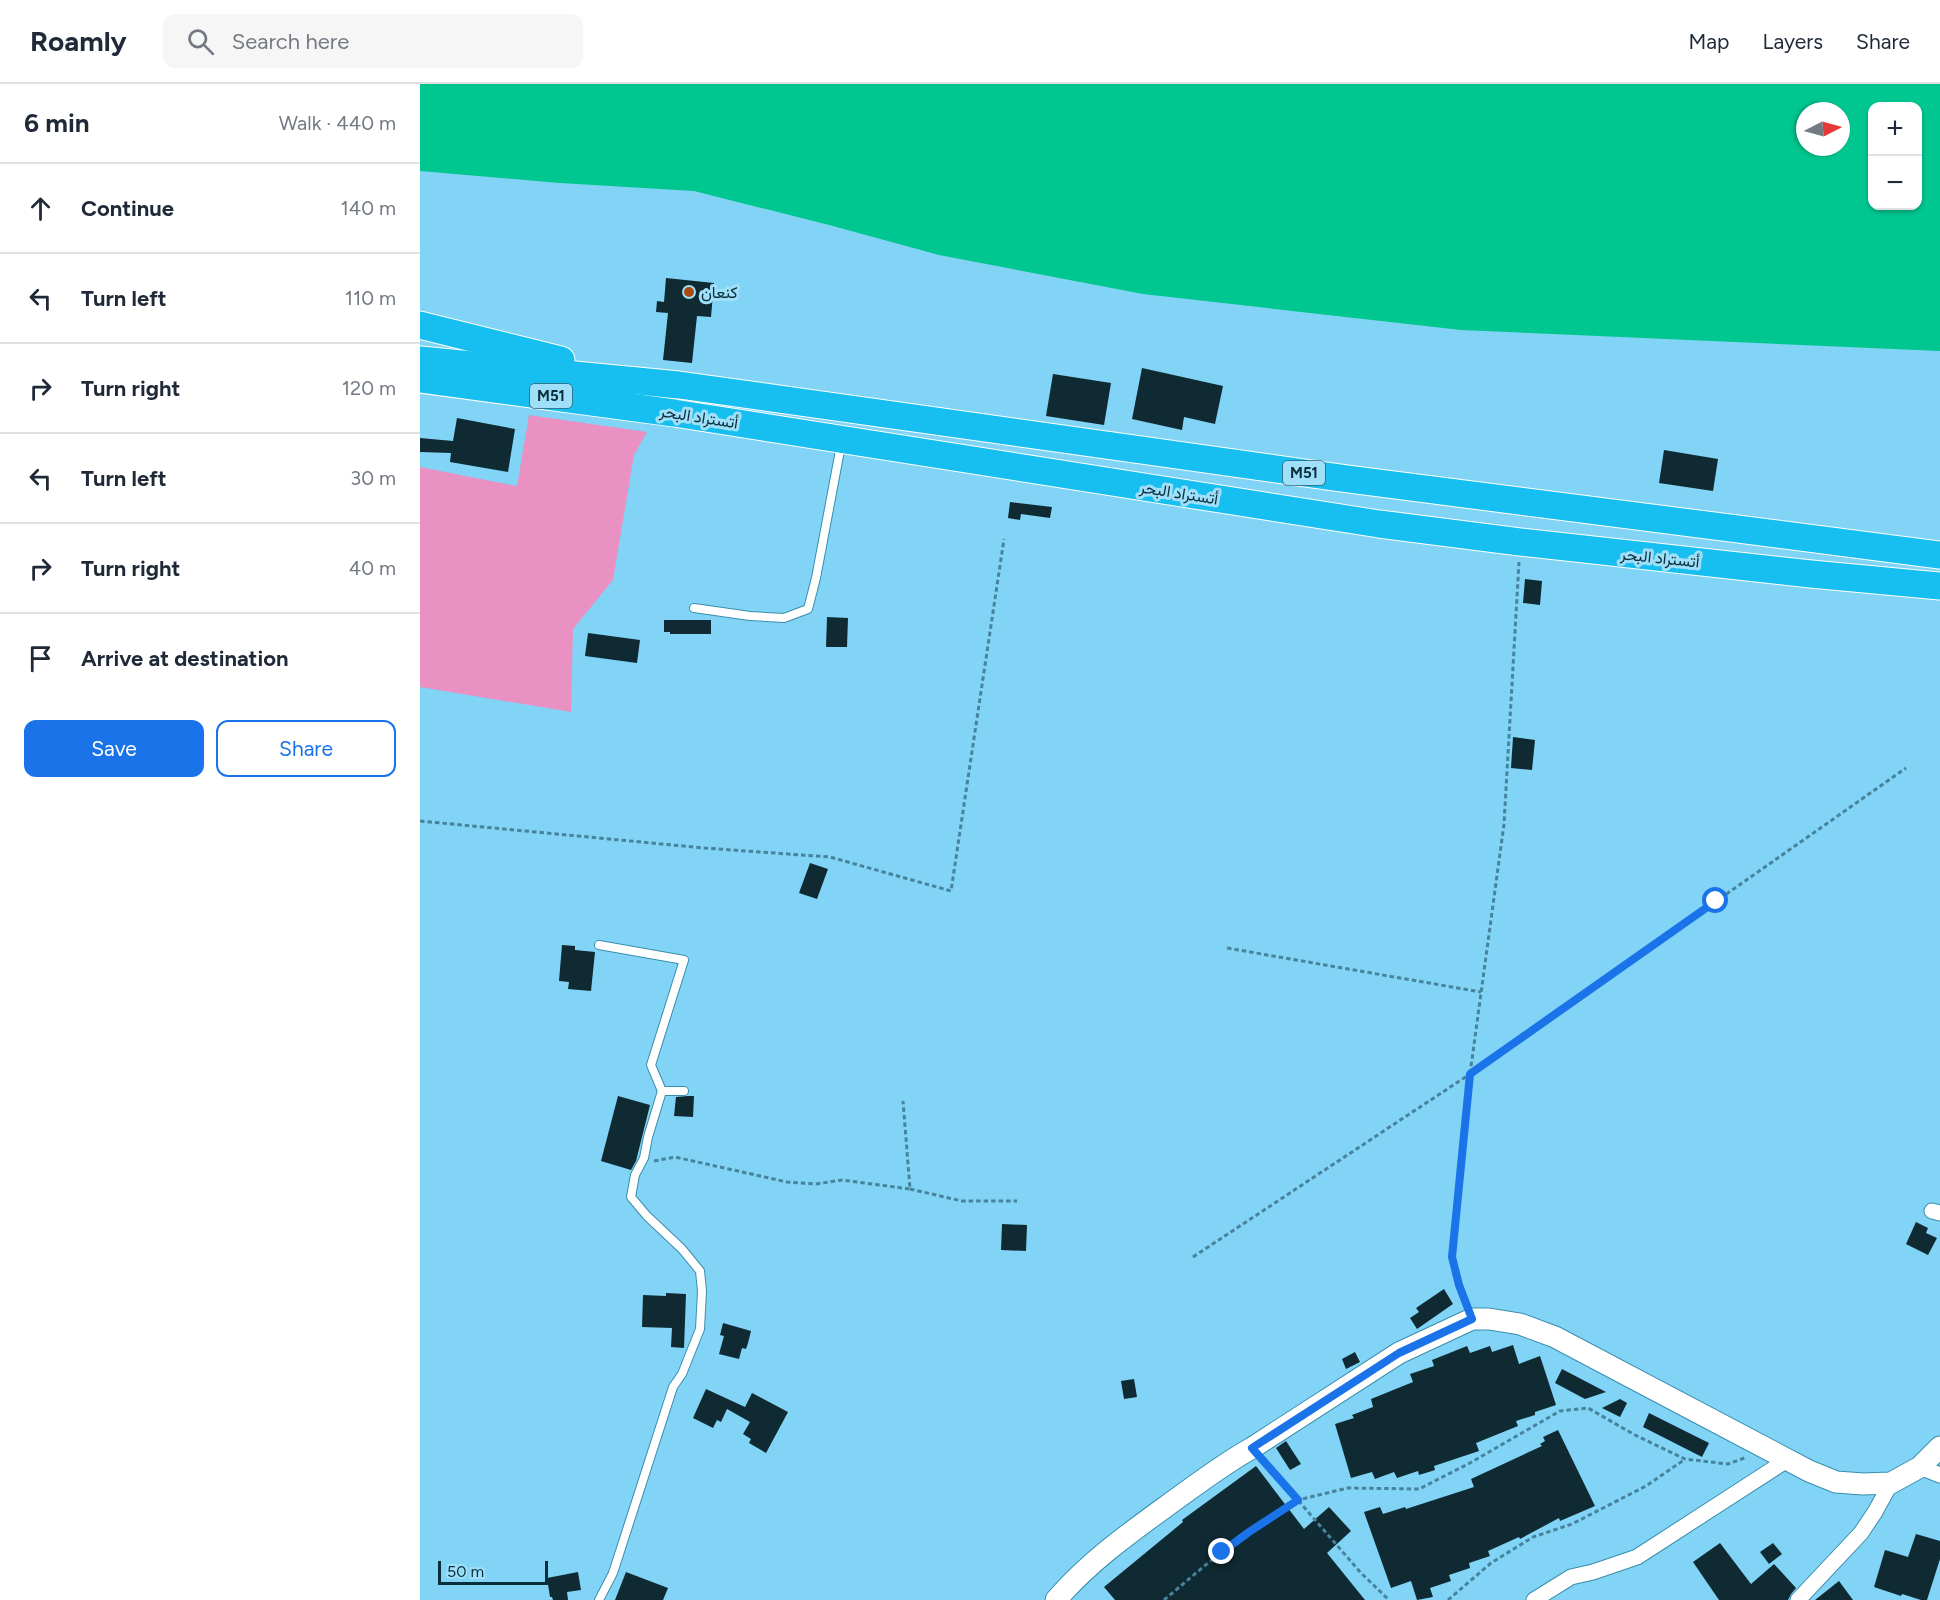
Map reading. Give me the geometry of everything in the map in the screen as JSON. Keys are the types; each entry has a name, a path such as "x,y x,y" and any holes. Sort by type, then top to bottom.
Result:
{"highway":[{"name":"M51","path":"420,325 646,382"},
{"path":"424,370 646,382"},
{"name":"أتستراد البحر","path":"424,370 674,413 1331,518 1520,542 1940,586"},
{"name":"أتستراد البحر","path":"646,382 1378,483 1936,554"},
{"path":"674,413 680,386"},
{"path":"1331,518 1341,501 1341,478"},
{"path":"1369,523 1366,514 1368,497 1378,483"},
{"path":"1890,582 1940,596"}],"main road":[{"path":"1056,1600 1111,1546 1229,1461 1399,1353 1472,1319 1520,1324 1555,1337 1787,1460 1836,1482 1891,1483 1920,1467 1940,1447"}],"street":[{"path":"1534,1600 1571,1577 1637,1557 1787,1460"},
{"path":"1920,1467 1940,1475"},
{"path":"1798,1600 1861,1533 1891,1483"}],"lane":[{"path":"694,608 784,618 808,609 842,440"},
{"path":"598,945 684,960 651,1065 662,1091 644,1158 635,1175 631,1197 647,1216 682,1249 700,1271 702,1291 700,1329 682,1374 673,1387 613,1573 599,1600"},
{"path":"662,1091 684,1091"}],"path":[{"path":"420,821 704,848 830,857 951,891 1004,539"},
{"path":"1472,1319 1459,1285 1452,1257 1470,1074 1504,824 1520,542"},
{"path":"1193,1257 1470,1074 1906,768"},
{"path":"1227,948 1480,992"},
{"path":"903,1101 910,1190"},
{"path":"644,1158 655,1161 675,1157 787,1182 816,1184 842,1180 910,1190 962,1201 1017,1201"},
{"path":"1164,1600 1249,1532 1298,1500 1347,1488 1419,1489 1468,1464 1560,1411 1588,1408 1635,1435 1685,1459 1728,1464 1748,1457 1762,1446"},
{"path":"1252,1448 1361,1572 1389,1600"},
{"path":"1448,1600 1491,1563 1533,1537 1572,1524 1646,1486 1685,1459"}],"shaded area":[{"path":"420,84 1940,84 1940,351 1461,330 1143,294 939,255 694,191 420,171"},
{"path":"529,415 647,432 634,455 613,580 573,629 571,712 420,687 420,467 517,486"}],"building":[{"path":"666,278 714,283 711,317 697,316 692,363 663,360 668,313 656,312 657,301 664,302"},
{"path":"1142,368 1223,386 1215,424 1184,417 1182,430 1132,419"},
{"path":"1053,374 1111,383 1104,425 1046,416"},
{"path":"457,418 515,429 508,472 450,462 451,453 420,452 420,438 453,441"},
{"path":"1664,450 1718,459 1713,491 1659,483"},
{"path":"1010,502 1052,507 1050,518 1021,514 1020,520 1008,518"},
{"path":"1525,579 1542,581 1540,605 1523,603"},
{"path":"827,617 848,618 847,647 826,647"},
{"path":"664,620 711,620 711,634 670,634 670,632 664,632"},
{"path":"588,633 640,640 637,663 585,656"},
{"path":"1513,737 1535,740 1532,770 1511,768"},
{"path":"810,863 828,869 817,899 799,893"},
{"path":"562,945 575,946 575,950 595,952 591,991 568,989 569,982 559,981"},
{"path":"618,1096 650,1105 636,1161 631,1170 601,1161"},
{"path":"694,1096 693,1117 674,1116 676,1097"},
{"path":"1916,1222 1928,1228 1926,1233 1937,1238 1928,1255 1906,1244"},
{"path":"1002,1224 1027,1225 1026,1251 1001,1250"},
{"path":"1444,1289 1453,1304 1417,1329 1410,1318 1419,1312 1416,1308"},
{"path":"666,1293 686,1294 684,1348 671,1347 672,1328 642,1327 643,1295 666,1296"},
{"path":"723,1323 751,1331 746,1349 742,1348 739,1359 719,1354 724,1336 720,1335"},
{"path":"1513,1345 1519,1364 1540,1356 1556,1405 1516,1421 1518,1426 1476,1443 1479,1451 1434,1466 1435,1470 1419,1475 1418,1471 1397,1478 1394,1472 1375,1479 1372,1472 1351,1478 1335,1424 1354,1418 1352,1415 1373,1407 1371,1399 1413,1382 1410,1374 1434,1366 1432,1360 1467,1346 1470,1353 1490,1346 1492,1352"},
{"path":"1355,1352 1360,1362 1346,1369 1342,1359"},
{"path":"1562,1369 1606,1392 1585,1399 1555,1383"},
{"path":"1134,1379 1137,1397 1124,1399 1121,1381"},
{"path":"706,1389 745,1407 752,1393 788,1412 766,1453 749,1443 751,1439 743,1434 750,1422 727,1409 721,1422 717,1420 713,1428 693,1418"},
{"path":"1620,1399 1627,1403 1620,1417 1602,1408"},
{"path":"1649,1413 1709,1443 1702,1457 1643,1427"},
{"path":"1558,1430 1595,1506 1560,1521 1559,1518 1520,1539 1519,1537 1488,1551 1490,1556 1469,1563 1470,1568 1449,1575 1451,1581 1430,1588 1433,1597 1417,1600 1411,1581 1391,1588 1364,1512 1380,1507 1383,1514 1405,1507 1406,1509 1474,1487 1471,1479 1542,1446 1540,1444 1545,1441 1543,1437"},
{"path":"1286,1441 1301,1464 1290,1470 1276,1448"},
{"path":"1256,1466 1304,1529 1329,1507 1351,1531 1327,1553 1365,1600 1115,1600 1104,1587 1183,1522 1182,1520"},
{"path":"1916,1534 1940,1541 1940,1559 1927,1600 1902,1594 1901,1596 1874,1587 1885,1550 1908,1557"},
{"path":"1720,1543 1751,1584 1774,1564 1796,1588 1788,1600 1719,1600 1693,1562"},
{"path":"1773,1543 1782,1554 1769,1564 1760,1552"},
{"path":"578,1572 581,1590 567,1592 568,1600 553,1600 550,1597 547,1578"},
{"path":"626,1572 668,1588 663,1600 615,1600"},
{"path":"1839,1581 1853,1600 1815,1600"}],"place":[{"name":"كنعان","path":"689,292"}],"route":[{"path":"1222,1552 1298,1500 1252,1448 1399,1353 1472,1319 1459,1285 1452,1257 1470,1074 1716,901"}]}
